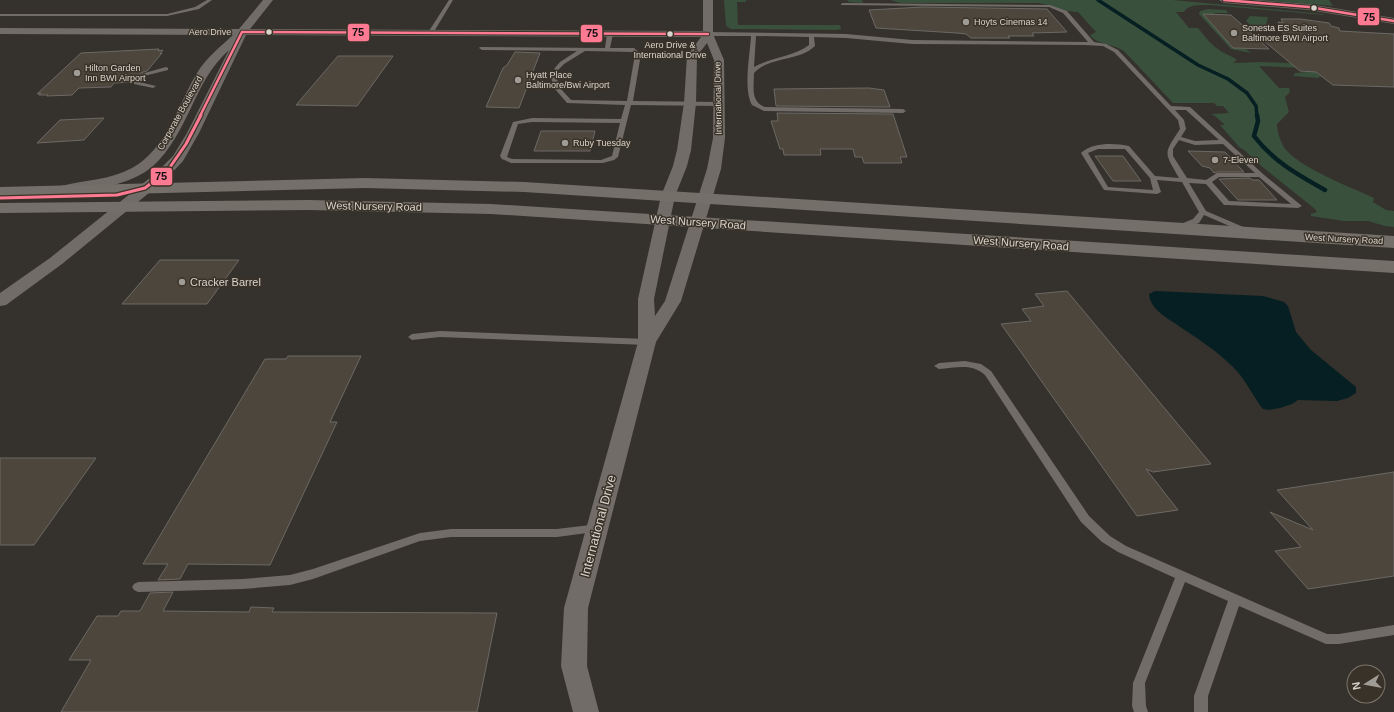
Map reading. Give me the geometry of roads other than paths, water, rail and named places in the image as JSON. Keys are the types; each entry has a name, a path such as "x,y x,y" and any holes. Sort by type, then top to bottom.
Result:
{"main road":[{"name":"West Nursery Road","path":"0,192 145,187 365,183 446,184 668,196 1394,242"},
{"path":"0,198 111,196 145,187"},
{"name":"West Nursery Road","path":"0,208 301,205 491,209 1394,267"}],"street":[{"name":"Corporate Boulevard","path":"62,190 123,177 138,171 148,163 159,151 170,135 206,67 213,58 242,32 268,0"},
{"name":"International Drive","path":"647,342 674,301 714,169 719,138 719,60 708,34 708,0"},
{"path":"1224,0 1309,7 1394,21"},
{"name":"Aero Drive","path":"0,31 708,34"},
{"name":"Corporate Boulevard","path":"0,301 56,261 145,187 161,176 178,158 193,133 213,90 232,57 242,32"},
{"name":"International Drive","path":"586,712 574,666 576,608 647,342 646,299 668,196 682,161 690,103 692,56 708,34"}],"lane":[{"path":"0,15 167,15 197,8 210,0"},
{"path":"430,34 451,0"},
{"path":"843,4 1050,6 1065,12 1093,44"},
{"path":"607,49 610,34"},
{"path":"708,34 863,37 912,42 1104,45 1120,54 1180,120 1183,129 1170,149 1170,156 1204,212 1231,225 1259,234"},
{"path":"754,35 751,72 752,101 756,107 903,111"},
{"path":"751,72 757,67 809,49 812,46 811,36"},
{"path":"482,48 584,48 628,49 637,51 629,103 615,157 612,160 601,162 511,161 504,158 515,123 532,120 624,121"},
{"path":"557,70 562,63 584,48"},
{"path":"144,74 166,69"},
{"path":"554,78 560,93 569,102 719,104"},
{"path":"137,81 136,83 153,86"},
{"path":"1170,108 1188,108 1298,206 1227,203 1208,182"},
{"path":"1178,138 1195,143 1226,142"},
{"path":"1153,178 1157,192 1106,189 1084,153 1088,149 1099,147 1127,147 1153,178 1208,182 1217,175 1262,175"},
{"path":"1176,228 1196,221 1204,212"},
{"path":"412,337 440,334 647,342"},
{"path":"939,366 973,364 982,367 988,373 1085,519 1106,539 1122,549 1326,639 1339,639 1394,630"},
{"path":"138,587 243,584 290,580 313,574 420,537 451,533 557,533 598,528"},
{"path":"1141,712 1139,706 1138,683 1182,575"},
{"path":"1201,712 1201,696 1234,599"}],"water":[{"path":"1155,291 1263,296 1284,302 1288,306 1296,332 1311,350 1356,387 1356,393 1348,398 1337,401 1298,400 1292,404 1280,408 1269,410 1263,409 1241,376 1226,360 1162,315 1155,308 1149,294"}],"waterway":[{"path":"1098,0 1198,65 1228,79 1247,93 1256,106 1257,116"},
{"path":"1257,115 1258,121 1254,136 1261,145 1286,167 1325,190"}],"place":[{"name":"Hoyts Cinemas 14","path":"966,22"},
{"name":"Sonesta ES Suites Baltimore BWI Airport","path":"1234,33"},
{"name":"Aero Drive & International Drive","path":"670,34"},
{"name":"Hilton Garden Inn BWI Airport","path":"77,73"},
{"name":"Hyatt Place Baltimore/Bwi Airport","path":"518,80"},
{"name":"Ruby Tuesday","path":"565,143"},
{"name":"7-Eleven","path":"1215,160"},
{"name":"Cracker Barrel","path":"182,282"}]}
